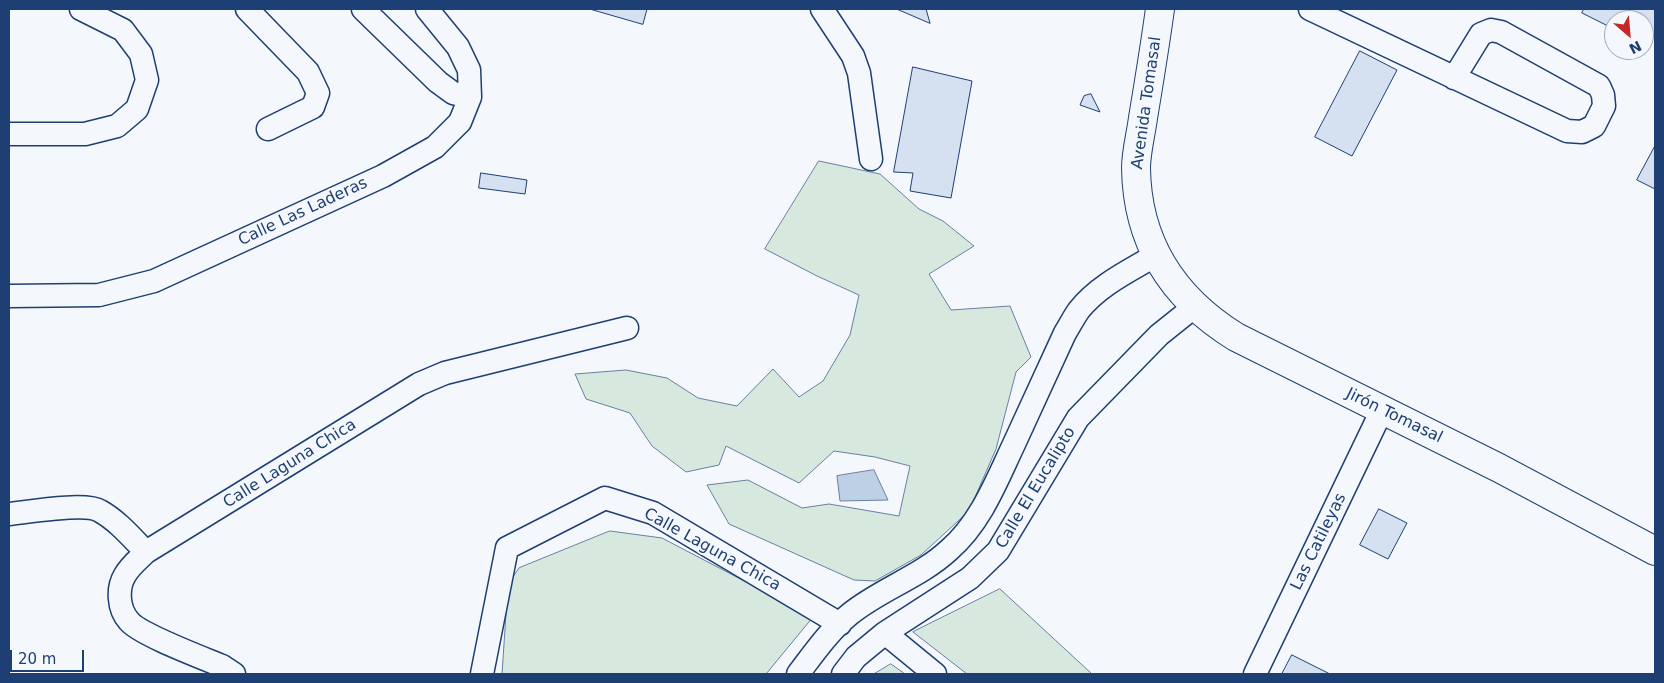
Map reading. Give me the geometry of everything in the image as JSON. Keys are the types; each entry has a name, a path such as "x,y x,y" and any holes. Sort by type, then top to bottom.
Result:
{"street":[{"path":"9,134 84,134 117,126 137,109 147,80 141,54 123,30 81,9"},
{"path":"247,9 308,72 318,93 313,107 268,129"},
{"path":"363,9 438,82 453,94 470,98"},
{"name":"Calle Las Laderas","path":"9,296 99,295 154,281 382,176 435,146 460,122 470,98 469,70 458,47 427,9"},
{"path":"822,9 853,56 859,73 871,160"},
{"name":"Avenida Tomasal","path":"1156,255 1143,223 1137,194 1136,165 1160,9"},
{"path":"1310,9 1454,78 1567,131 1582,132 1594,126 1604,106 1603,95 1599,86 1501,32 1491,30 1480,34 1454,78"},
{"path":"798,674 824,638 850,614 888,588 923,570 949,550 964,535 978,518 994,487 1065,333 1079,310 1091,297 1111,282 1156,255"},
{"name":"Jirón Tomasal","path":"1156,255 1172,282 1194,307 1236,337 1499,468 1655,551"},
{"name":"Calle El Eucalipto","path":"843,674 856,657 884,633 970,578 998,551 1078,418 1159,335 1194,307"},
{"name":"Calle Laguna Chica","path":"234,674 222,666 143,632 129,622 121,607 120,591 125,575 146,552 419,384 445,373 626,328"},
{"name":"Las Catileyas","path":"1255,674 1382,410"},
{"name":"Calle Laguna Chica","path":"482,674 507,548 605,498 653,513 840,624"},
{"path":"9,514 81,507 98,510 116,522 146,552"},
{"path":"884,633 935,674"}],"shaded area":[{"path":"819,161 880,174 919,209 943,221 974,246 929,274 951,310 1010,306 1031,357 1016,372 996,449 969,511 921,555 875,581 854,580 729,524 707,485 748,480 802,508 829,504 899,516 910,466 875,457 834,451 799,483 726,446 719,465 686,472 652,446 630,413 586,399 575,374 626,370 667,378 698,398 737,406 773,369 799,397 823,381 850,335 859,295 765,249"},
{"path":"610,531 662,538 813,617 766,674 502,674 508,584 519,568"},
{"path":"1000,589 1092,674 967,674 913,632"},
{"path":"891,664 905,674 874,674"}],"water":[{"path":"874,470 888,500 840,501 837,476"}],"building":[{"path":"590,9 647,9 643,24"},
{"path":"897,9 926,9 930,23"},
{"path":"1584,9 1655,9 1655,33 1654,35 1654,10 1604,10 1604,24 1582,13"},
{"path":"1360,51 1397,70 1352,156 1315,137"},
{"path":"913,67 972,81 951,198 910,191 913,173 894,172"},
{"path":"1091,94 1100,112 1080,105 1084,96"},
{"path":"1655,146 1655,189 1637,180"},
{"path":"481,173 527,180 525,194 479,188"},
{"path":"1379,509 1407,523 1388,559 1360,545"},
{"path":"1292,655 1330,674 1282,674"}]}
